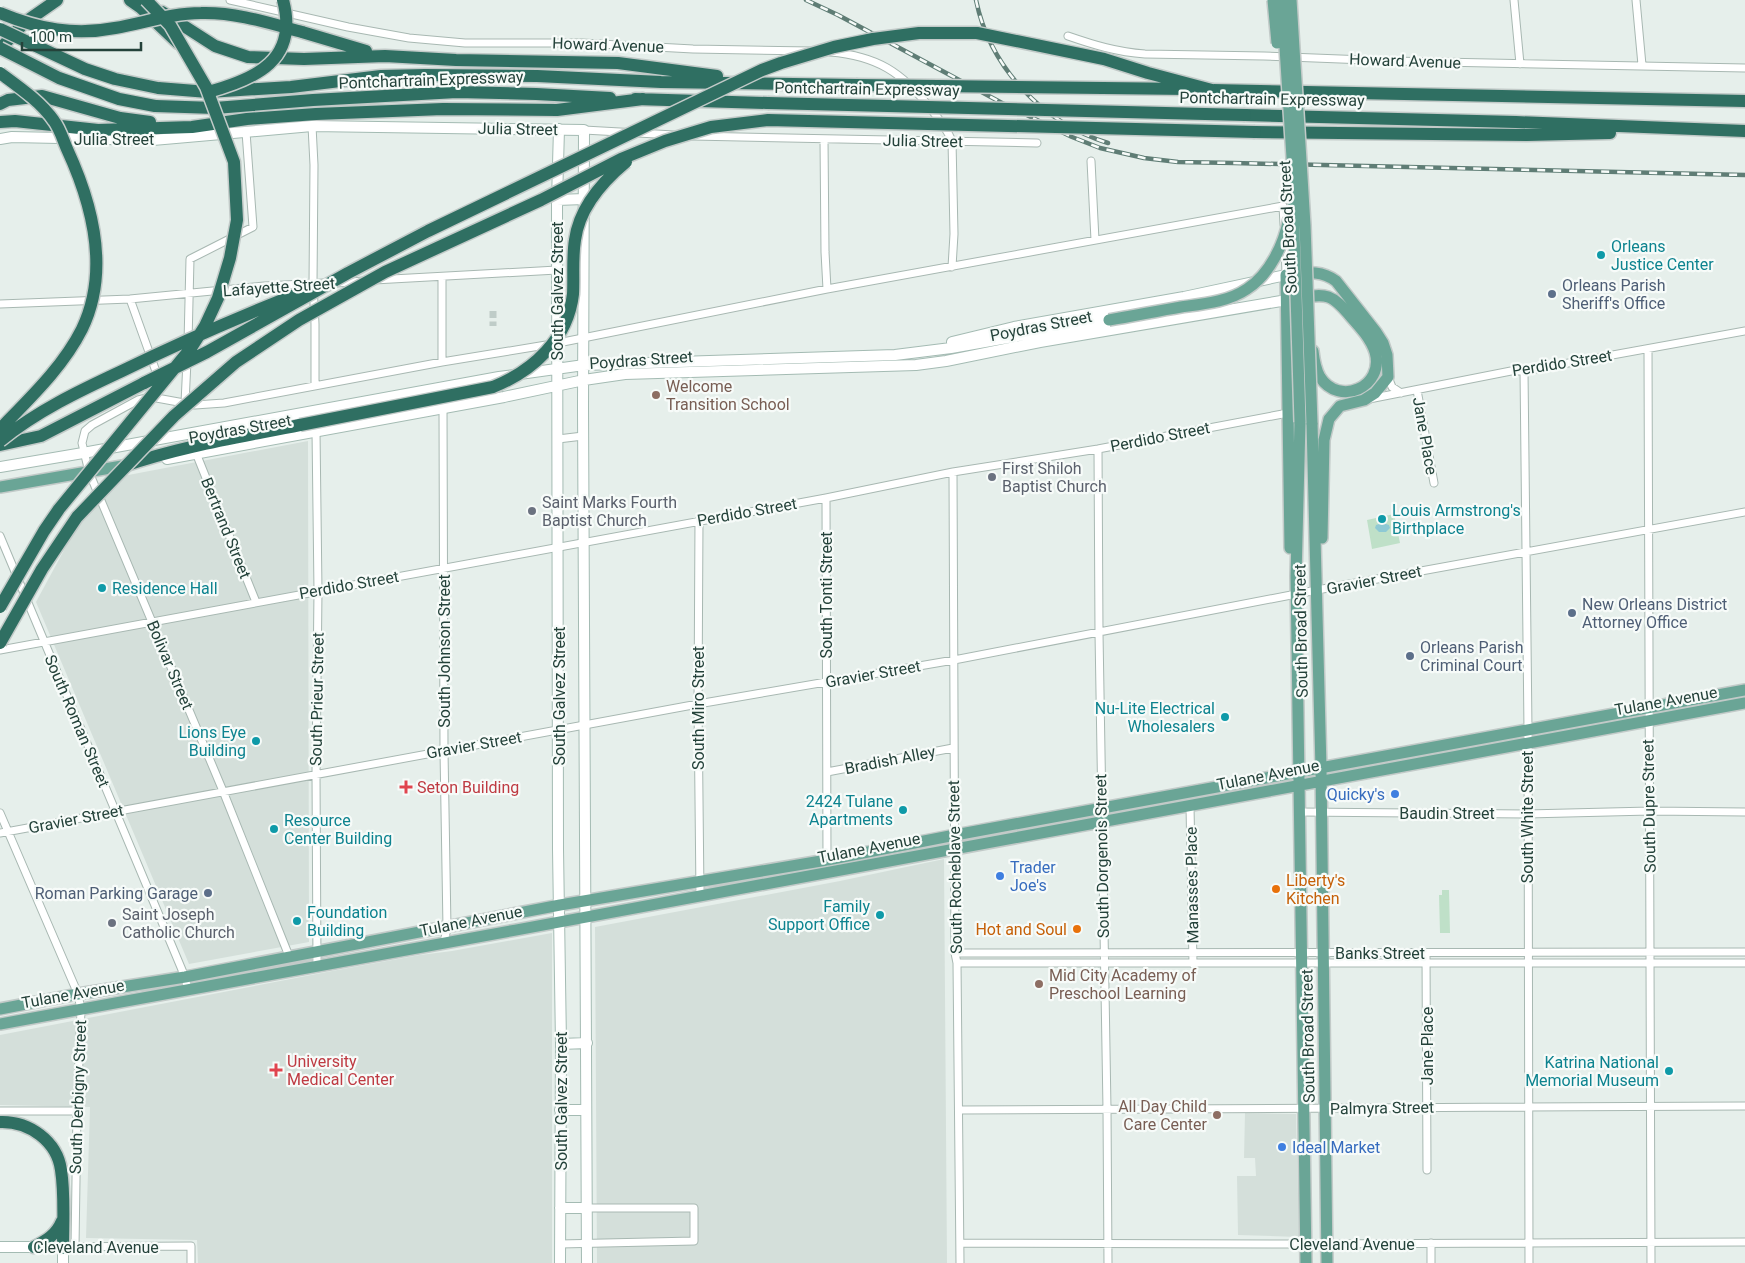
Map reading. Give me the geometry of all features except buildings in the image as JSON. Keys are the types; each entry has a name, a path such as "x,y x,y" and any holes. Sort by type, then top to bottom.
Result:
{"highway":[{"path":"0,48 24,23 57,0"},
{"path":"130,0 140,7 185,50"},
{"path":"142,0 215,46 248,57 304,59 385,56 456,60 618,63 769,83"},
{"path":"0,607 44,531 59,509 191,348 205,326 218,298 230,258 237,220 234,162 206,87 170,25 146,0"},
{"path":"208,92 249,79 270,63 284,42 287,28 287,17 283,0"},
{"path":"0,14 26,23 61,31 90,31 179,15 223,14 260,20 349,48 385,56"},
{"name":"Pontchartrain Expressway","path":"0,29 58,58 93,72 158,88 208,92 291,86 381,76 425,75 537,76 661,82 1212,90 1745,101"},
{"path":"0,443 17,443 41,436 206,352 428,231 762,70 834,47 919,33 977,33 1104,59 1212,90"},
{"name":"Pontchartrain Expressway","path":"0,48 59,78 119,99 155,106 215,108 313,100 457,92 768,103 1516,122 1739,131"},
{"path":"0,73 43,108 55,122 74,165 93,222 98,268 90,306 83,327 71,348 24,404 0,429"},
{"path":"0,104 8,100 42,96 120,118 192,127"},
{"path":"0,122 15,121 98,130 192,127 247,119 316,114 443,109 557,110 643,99"},
{"path":"0,643 42,569 77,517 174,416 236,362 299,320 384,272 541,200 639,151 665,141 711,128 768,120 1254,132 1527,135 1739,131"},
{"path":"0,130 72,127"},
{"path":"122,466 191,446 493,387 510,381 533,365 554,344 568,316 573,296 574,240 587,207 598,188 639,151"},
{"path":"0,443 20,425 60,400 178,344 348,273"},
{"path":"0,1122 12,1122 35,1131 48,1143 60,1164 62,1221 69,1248"},
{"path":"34,1247 50,1239 58,1231 62,1221"}],"main road":[{"path":"1273,0 1282,74 1289,109"},
{"name":"South Broad Street","path":"1282,0 1294,189 1300,422 1296,594 1306,1263"},
{"name":"South Broad Street","path":"1291,0 1310,338 1317,590 1318,714 1321,768 1327,1263"},
{"path":"1109,320 1212,302 1236,296 1249,288 1266,271 1276,256 1287,227 1294,189"},
{"path":"1296,594 1290,544 1286,275 1317,272 1329,276 1336,281 1376,332 1383,343 1387,355 1388,377 1379,389 1364,400 1340,406 1329,419 1325,432 1322,537 1317,590"},
{"path":"1287,300 1323,294 1337,301 1373,347 1376,354 1376,369 1373,377 1361,388 1346,392 1331,387 1320,377 1310,338"},
{"name":"Poydras Street","path":"0,487 122,466"},
{"path":"1297,644 1318,644"},
{"name":"Tulane Avenue","path":"0,1009 447,928 560,905 827,860 1745,690"},
{"name":"Tulane Avenue","path":"0,1024 560,920 1102,823 1745,703"},
{"path":"1298,717 1318,714"},
{"path":"1300,871 1322,871"},
{"path":"1303,1057 1324,1057"},
{"path":"1304,1166 1326,1166"}],"street":[{"name":"Howard Avenue","path":"230,0 348,27 409,38 465,43 582,43 693,49 799,50 850,54 870,60 897,73 921,96 948,132 952,141"},
{"path":"1287,0 1291,58"},
{"path":"1514,0 1520,64"},
{"path":"1636,0 1642,65"},
{"name":"Howard Avenue","path":"1068,36 1099,47 1126,52 1520,64 1745,68"},
{"name":"Julia Street","path":"0,139 12,137 153,140 312,126 559,129 696,137 1037,143"},
{"path":"312,126 314,165 313,284 315,386"},
{"name":"South Galvez Street","path":"559,129 556,200 558,343 558,849 561,1044 560,1263"},
{"name":"South Galvez Street","path":"584,130 583,436 587,1263"},
{"path":"185,403 190,259 254,227 246,132"},
{"path":"824,139 827,289"},
{"path":"952,141 954,234 952,267"},
{"path":"1091,161 1095,240"},
{"path":"556,200 584,199"},
{"name":"Poydras Street","path":"138,400 151,397 208,405 224,403 442,362 558,343 827,289 1284,206"},
{"name":"South Broad Street","path":"1284,206 1286,275"},
{"path":"557,250 583,251"},
{"name":"Lafayette Street","path":"0,304 130,299 264,286 557,270"},
{"path":"895,355 1014,327 1184,297 1286,275"},
{"path":"442,277 442,362"},
{"path":"130,299 165,399"},
{"name":"Poydras Street","path":"122,466 443,408 558,384 625,374 916,365 1287,300"},
{"path":"895,355 951,348 1109,320"},
{"name":"Perdido Street","path":"1364,400 1511,371 1745,331"},
{"name":"South Dupre Street","path":"1648,349 1651,1263"},
{"name":"Poydras Street","path":"0,467 558,368 584,365 895,355"},
{"name":"South White Street","path":"1524,370 1528,730 1527,1107 1529,1263"},
{"path":"1388,377 1392,387 1401,393"},
{"name":"South Johnson Street","path":"442,388 447,928 444,943"},
{"name":"Jane Place","path":"1417,390 1434,483"},
{"name":"Bolivar Street","path":"138,400 92,425 85,431 82,444 88,472 224,791 289,956"},
{"name":"Perdido Street","path":"0,650 826,498 953,472 1098,449 1288,413"},
{"name":"South Prieur Street","path":"316,431 318,966"},
{"path":"558,439 583,436"},
{"name":"South Dorgenois Street","path":"1098,449 1108,1263"},
{"name":"Bertrand Street","path":"196,453 256,602"},
{"name":"South Rocheblave Street","path":"953,472 953,748 960,1263"},
{"name":"South Tonti Street","path":"826,498 826,873"},
{"name":"Gravier Street","path":"0,833 698,704 954,660 1317,590 1745,512"},
{"name":"South Miro Street","path":"699,520 700,895"},
{"name":"South Roman Street","path":"0,536 185,976 188,990"},
{"name":"Bradish Alley","path":"827,772 953,748"},
{"name":"Manasses Place","path":"1190,806 1193,964"},
{"name":"Baudin Street","path":"1299,812 1527,814 1650,811 1745,812"},
{"name":"South Derbigny Street","path":"0,813 78,994 81,1010 69,1248 63,1263"},
{"name":"Banks Street","path":"955,953 1193,953 1323,958 1426,953 1745,952"},
{"name":"Jane Place","path":"1426,953 1427,1170"},
{"name":"Banks Street","path":"957,963 1193,964 1323,958 1426,964 1745,963"},
{"path":"561,1044 587,1043"},
{"name":"Palmyra Street","path":"959,1110 1745,1106"},
{"path":"560,1110 586,1110"},
{"path":"0,1111 76,1111"},
{"path":"560,1208 694,1208 694,1241 560,1244"},
{"name":"Cleveland Avenue","path":"960,1243 1745,1242"},
{"path":"1431,1243 1431,1263"},
{"name":"Cleveland Avenue","path":"0,1247 191,1246 191,1263"}],"shaded area":[{"path":"308,441 309,942 189,964 36,602 102,480"},
{"path":"944,859 947,1263 597,1263 595,927 840,881"},
{"name":"University Medical Center","path":"552,933 552,1263 198,1263 197,1240 86,1238 90,1107 0,1105 0,1035 332,971"},
{"path":"1245,1113 1296,1114 1299,1237 1238,1235 1237,1176 1256,1176 1255,1158 1244,1158"}],"green space":[{"path":"1394,514 1400,543 1372,549 1367,520"},
{"path":"1442,890 1449,890 1450,933 1440,933 1439,895 1442,895"}],"water":[{"path":"1383,523 1389,525 1390,528 1386,532 1379,532 1375,528 1376,525"}],"tunnel":[{"path":"493,311 493,326"}],"railway":[{"path":"806,0 838,15 1002,103 1072,137 1100,148 1144,158 1178,162 1745,175"},
{"path":"976,0 983,25 993,48 1023,90 1041,107 1062,122 1084,134 1108,143"}],"place":[{"name":"Orleans Justice Center","path":"1601,255"},
{"name":"Orleans Parish Sheriff's Office","path":"1552,294"},
{"name":"Welcome Transition School","path":"656,395"},
{"name":"First Shiloh Baptist Church","path":"992,477"},
{"name":"Saint Marks Fourth Baptist Church","path":"532,511"},
{"name":"Louis Armstrong's Birthplace","path":"1382,519"},
{"name":"Residence Hall","path":"102,588"},
{"name":"New Orleans District Attorney Office","path":"1572,613"},
{"name":"Orleans Parish Criminal Court","path":"1410,656"},
{"name":"Nu-Lite Electrical Wholesalers","path":"1225,717"},
{"name":"Lions Eye Building","path":"256,741"},
{"name":"Seton Building","path":"406,787"},
{"name":"Quicky's","path":"1395,794"},
{"name":"2424 Tulane Apartments","path":"903,810"},
{"name":"Resource Center Building","path":"274,829"},
{"name":"Trader Joe's","path":"1000,876"},
{"name":"Liberty's Kitchen","path":"1276,889"},
{"name":"Roman Parking Garage","path":"208,893"},
{"name":"Family Support Office","path":"880,915"},
{"name":"Foundation Building","path":"297,921"},
{"name":"Saint Joseph Catholic Church","path":"112,923"},
{"name":"Hot and Soul","path":"1077,929"},
{"name":"Mid City Academy of Preschool Learning","path":"1039,984"},
{"name":"University Medical Center","path":"276,1070"},
{"name":"Katrina National Memorial Museum","path":"1669,1071"},
{"name":"All Day Child Care Center","path":"1217,1115"},
{"name":"Ideal Market","path":"1282,1147"}]}
